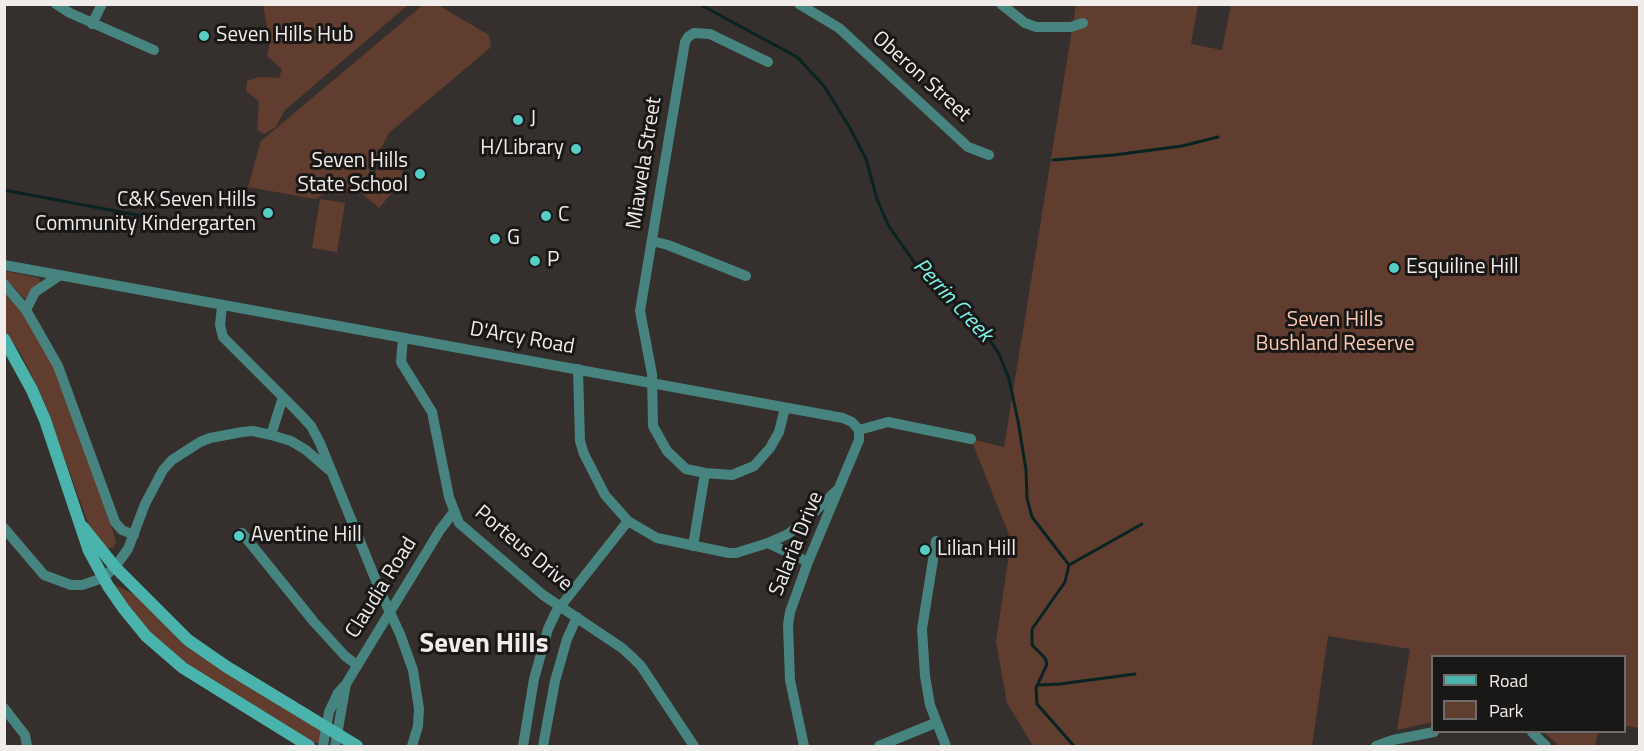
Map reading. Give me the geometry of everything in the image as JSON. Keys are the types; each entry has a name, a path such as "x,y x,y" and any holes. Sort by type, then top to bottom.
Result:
{"main road":[{"path":"4,339 37,402 89,551 103,578 137,626 173,661 309,747"},
{"path":"82,526 115,567 188,640 332,736 357,747"}],"street":[{"path":"56,4 93,24 154,50"},
{"path":"93,24 102,4"},
{"name":"Oberon Street","path":"799,4 839,28 968,147 989,155"},
{"path":"1000,4 1025,23 1036,27 1071,27 1083,23"},
{"name":"Miawela Street","path":"705,473 686,469 667,452 653,426 652,383 640,311 683,47 688,37 700,32 711,34 768,62"},
{"path":"652,241 668,245 746,276"},
{"name":"D'Arcy Road","path":"4,265 843,418 852,422 859,430"},
{"path":"26,310 35,292 60,275"},
{"path":"4,284 26,310 58,366 115,522 134,536"},
{"path":"222,306 220,325 223,337 311,426 330,470 404,643 420,708 412,747"},
{"name":"Porteus Drive","path":"403,338 401,362 432,412 453,513 459,523 543,595 622,648 641,666 694,747"},
{"path":"578,369 580,441 584,454 605,495 628,521 657,538 736,553 788,534 840,488"},
{"path":"270,435 283,397"},
{"path":"693,546 705,473 732,475 754,466 770,448 779,432 785,408"},
{"path":"859,430 888,422 971,439"},
{"name":"Salaria Drive","path":"804,747 790,680 788,625 794,598 808,562 860,440 859,430"},
{"path":"4,528 44,575 74,586 87,584 103,578 115,567 134,536 150,494 163,470 172,460 210,438 253,431 270,435 291,441 330,470"},
{"name":"Claudia Road","path":"323,747 332,736 331,708 338,693 346,684 389,611 453,513"},
{"path":"523,747 534,679 548,629 560,606 628,521"},
{"path":"242,533 314,622 345,656 357,665"},
{"path":"936,541 922,629 925,676 930,705 946,747"},
{"path":"768,543 808,562"},
{"path":"543,747 555,681 567,639 577,617"},
{"path":"4,708 25,735 27,747"},
{"path":"879,747 935,723"},
{"path":"1376,747 1393,740 1431,733"},
{"path":"1533,733 1546,747"}],"green space":[{"path":"424,4 438,5 489,35 491,47 389,133 368,175 343,195 325,193 315,199 248,187 261,141"},
{"path":"263,5 408,5 285,110 276,127 264,134 257,130 259,101 246,91 247,81 259,77 279,78 282,69 267,56 270,43"},
{"name":"Seven Hills Bushland Reserve","path":"1076,5 1198,5 1191,44 1222,50 1231,5 1639,5 1639,728 1626,726 1626,655 1431,655 1431,722 1397,730 1410,649 1328,636 1312,746 1033,746 1007,703 996,642 1011,540 971,439 1004,447"},
{"path":"387,158 407,175 379,208 359,191"},
{"path":"320,199 345,203 337,252 312,248"},
{"path":"4,271 39,278 40,283 25,299 5,278"},
{"path":"4,290 17,304 50,356 110,521 116,542 113,548 106,548 88,523 43,399 21,354 5,331"},
{"path":"114,584 137,596 183,639 322,728 320,743 310,743 211,684 143,628"},
{"path":"1545,733 1598,733 1595,746 1559,746"}],"waterway":[{"name":"Perrin Creek","path":"699,4 797,57 824,86 866,159 877,199 888,225 914,262 980,326 999,354 1009,379 1018,421 1026,470 1027,498 1032,517 1069,565 1065,582 1032,629 1032,645 1045,658 1047,664 1036,688 1037,704 1074,746"},
{"path":"1053,160 1182,146 1218,137"},
{"path":"4,190 206,228"},
{"path":"1069,565 1142,524"},
{"path":"1037,685 1135,674"}],"place":[{"name":"Seven Hills Hub","path":"204,36"},
{"name":"J","path":"518,120"},
{"name":"H/Library","path":"576,149"},
{"name":"Seven Hills State School","path":"420,174"},
{"name":"C&K Seven Hills Community Kindergarten","path":"268,213"},
{"name":"C","path":"546,216"},
{"name":"G","path":"495,239"},
{"name":"P","path":"535,261"},
{"name":"Esquiline Hill","path":"1394,268"},
{"name":"Aventine Hill","path":"239,536"},
{"name":"Lilian Hill","path":"925,550"}],"district":[{"name":"Seven Hills","path":"484,645"}]}
